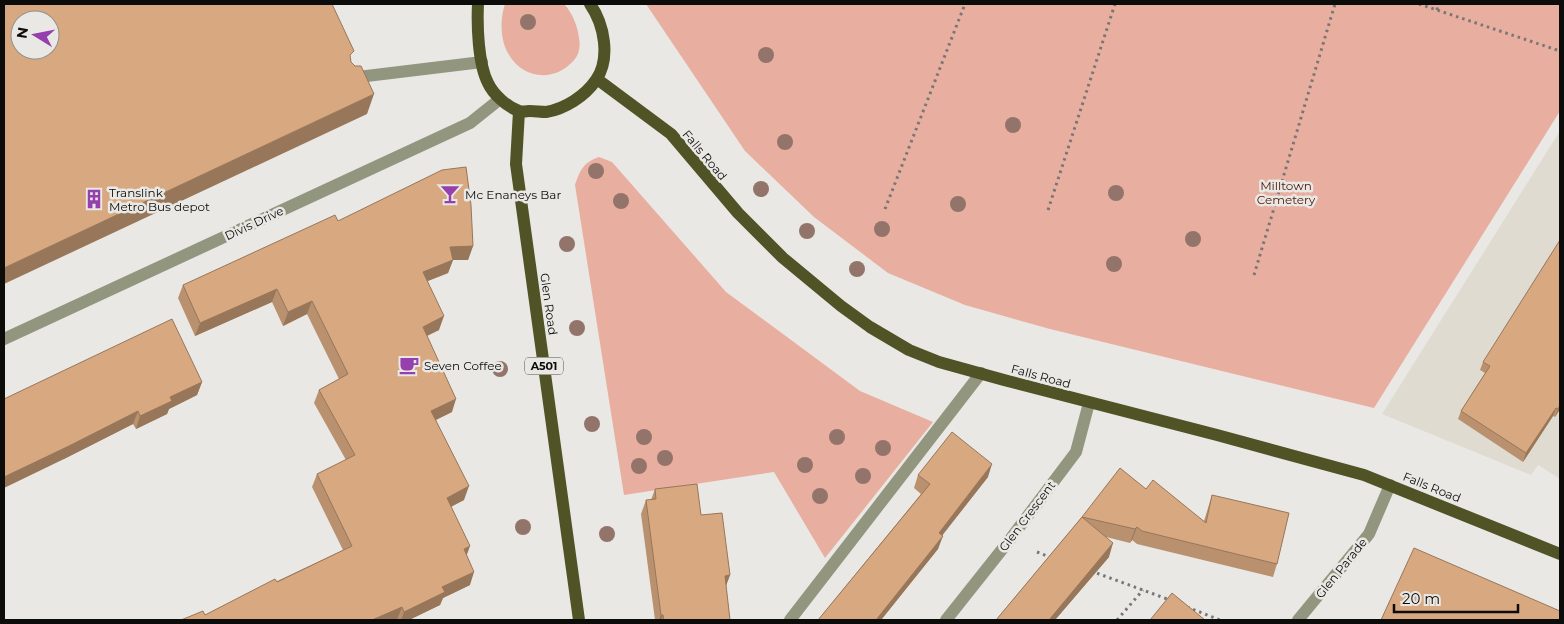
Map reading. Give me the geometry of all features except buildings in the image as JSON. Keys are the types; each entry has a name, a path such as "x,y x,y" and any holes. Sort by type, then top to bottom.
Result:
{"main road":[{"path":"478,4 477,24 482,62 488,83 500,99 519,111 545,112 567,105 584,94 597,79 603,63 604,47 602,31 590,4"},
{"name":"Falls Road","path":"597,79 670,134 738,214 783,258 841,306 870,327 909,350 939,362 1088,403 1217,435 1364,475 1560,554"},
{"name":"Glen Road","path":"519,111 516,164 578,620"}],"street":[{"path":"350,78 482,62"},
{"name":"Divis Drive","path":"4,339 470,123 500,99"},
{"path":"790,620 981,373"},
{"name":"Glen Crescent","path":"946,620 1076,452 1088,403"},
{"name":"Glen Parade","path":"1298,620 1369,534 1390,485"}],"path":[{"path":"886,209 965,4"},
{"path":"1048,210 1115,4"},
{"path":"1254,275 1335,4"},
{"path":"1418,4 1560,51"},
{"path":"1436,10 1438,4"},
{"path":"1008,542 1053,558"},
{"path":"1089,571 1177,603"},
{"path":"1117,620 1143,590"},
{"path":"1186,607 1220,620"}],"shaded area":[{"path":"1560,131 1560,479 1538,465 1531,475 1382,414"}],"green space":[{"path":"505,4 564,4 572,15 580,42 575,60 561,71 553,74 536,74 527,72 520,67 513,61 503,42 502,22"},
{"name":"Milltown Cemetery","path":"646,4 1560,4 1560,111 1374,408 1050,329 965,305 888,273 814,217 745,151"},
{"path":"599,157 612,162 726,292 860,391 933,422 825,558 774,472 624,495 575,185 583,167"}],"place":[{"name":"Mc Enaneys Bar","path":"450,194"},
{"name":"Translink Metro Bus depot","path":"94,199"},
{"name":"Seven Coffee","path":"409,365"}]}
